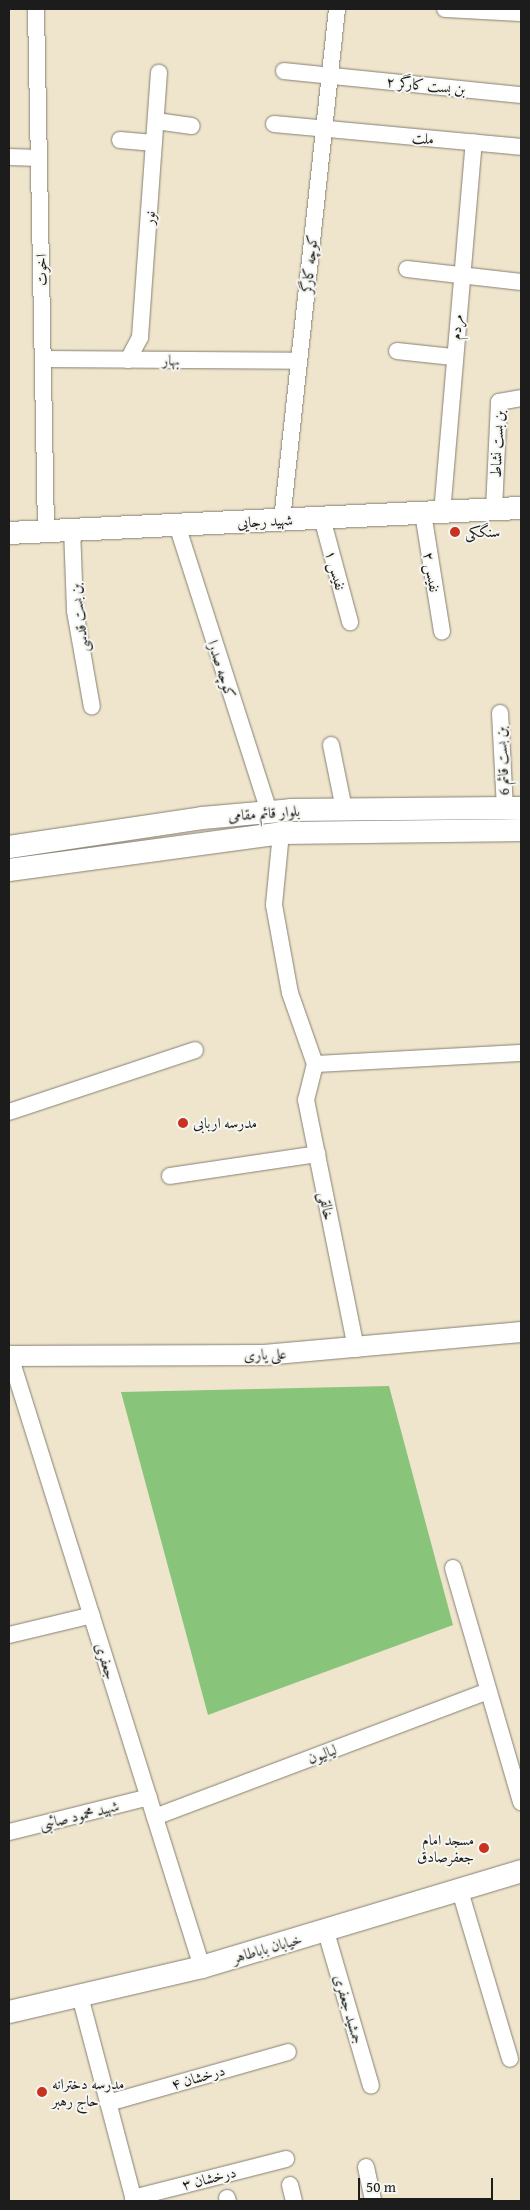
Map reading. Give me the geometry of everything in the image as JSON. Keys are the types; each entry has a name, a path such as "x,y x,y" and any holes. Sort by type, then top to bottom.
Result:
{"main road":[{"name":"شهید رجایی","path":"9,534 72,528 521,508"},
{"name":"بلوار قائم مقامی","path":"9,847 269,812 380,808 513,808"},
{"path":"380,808 380,831"},
{"name":"بلوار قائم مقامی","path":"9,870 281,833 521,830"},
{"name":"خیابان باباطاهر","path":"9,2012 202,1966 326,1932 460,1891 521,1870"}],"street":[{"name":"اخوت","path":"36,9 46,530"},
{"name":"کوچه کارگر","path":"282,520 337,9"},
{"path":"445,9 521,13"},
{"name":"بن بست کارگر ۲","path":"284,71 330,74 521,95"},
{"name":"نور","path":"128,360 140,337 159,73"},
{"path":"156,121 192,126"},
{"name":"ملت","path":"274,124 521,147"},
{"path":"120,140 154,143"},
{"name":"مردم","path":"432,513 453,357 474,142"},
{"path":"9,157 39,158"},
{"path":"407,269 521,282"},
{"path":"397,351 453,357"},
{"name":"بهار","path":"43,359 299,362"},
{"name":"بن بست نشاط","path":"494,509 499,402 521,398"},
{"name":"نفیس ۲","path":"432,513 442,631"},
{"name":"نفیس ‍۱","path":"322,518 350,622"},
{"name":"کوچه صدرا","path":"177,524 269,812"},
{"name":"بن بست قدسی","path":"72,528 75,611 92,707"},
{"name":"بن بست قائم 6","path":"500,713 513,808"},
{"path":"331,745 344,809"},
{"path":"281,833 274,905 290,994 315,1064 521,1053"},
{"path":"9,1112 195,1050"},
{"name":"خالقی","path":"315,1064 306,1100 356,1349"},
{"path":"170,1176 317,1154"},
{"name":"علی یاری","path":"9,1356 264,1355 356,1349 521,1332"},
{"name":"جعفری","path":"9,1356 202,1966"},
{"path":"453,1568 521,1802"},
{"path":"9,1635 92,1615"},
{"name":"لیالیون","path":"155,1817 488,1691"},
{"name":"شهید محمود صائبی","path":"9,1832 149,1797"},
{"path":"460,1891 510,2059"},
{"name":"جمشید جعفری","path":"326,1932 371,2086"},
{"path":"80,1996 133,2199"},
{"name":"درخشان ۴","path":"108,2103 288,2052"},
{"name":"درخشان ۳","path":"133,2199 286,2159"},
{"path":"366,2167 373,2201"},
{"path":"290,2185 294,2201"}],"green space":[{"path":"389,1386 453,1625 208,1715 121,1392"}],"place":[{"name":"سنگکی","path":"455,532"},
{"name":"مدرسه اربابی","path":"183,1123"},
{"name":"مسجد امام جعفرصادق","path":"484,1848"},
{"name":"مدرسه دخترانه حاج رهبر","path":"42,2092"}]}
